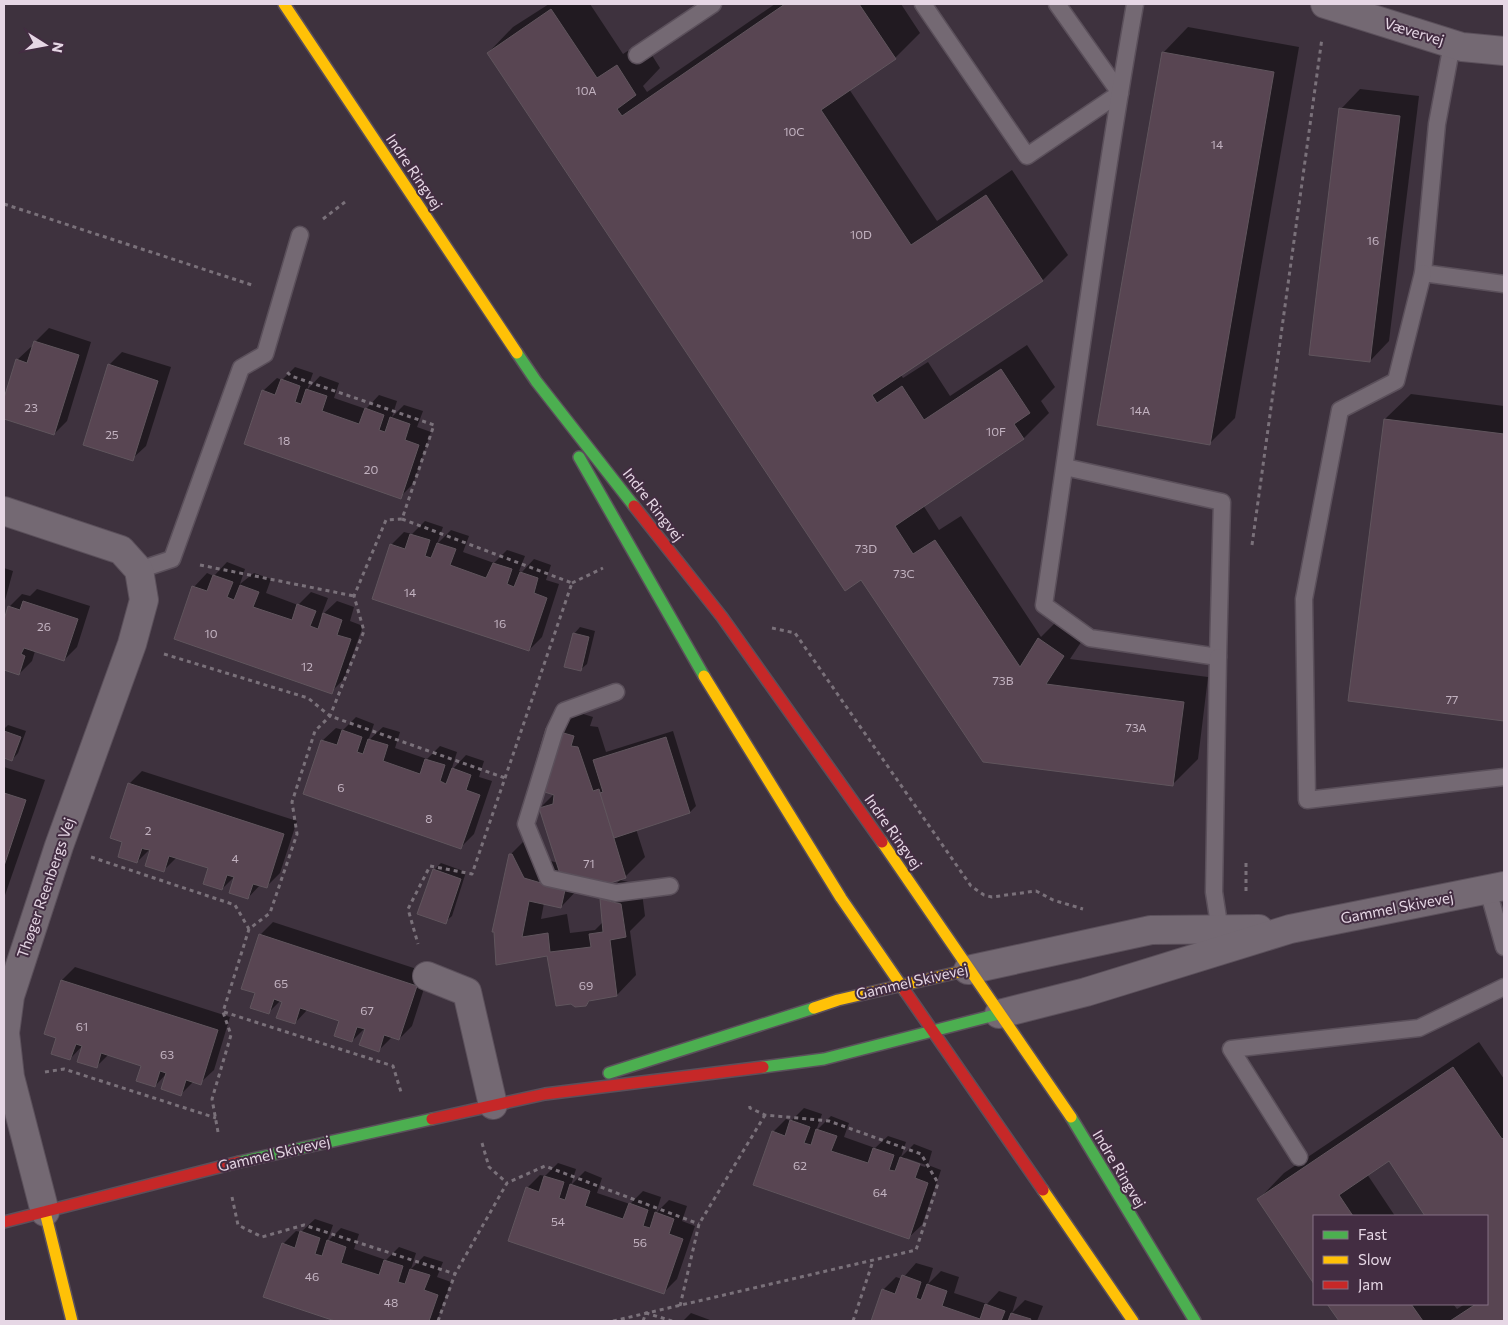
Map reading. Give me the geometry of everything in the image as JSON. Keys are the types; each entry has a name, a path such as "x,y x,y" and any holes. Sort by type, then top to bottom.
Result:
{"main road":[{"name":"Indre Ringvej","path":"284,4 536,381 683,643 841,898 1134,1321"},
{"name":"Indre Ringvej","path":"536,381 722,617 923,900 968,970 1062,1102 1195,1321"},
{"name":"Gammel Skivevej","path":"545,1094 838,1000 968,970"},
{"name":"Gammel Skivevej","path":"4,1222 270,1154 545,1094 824,1059 999,1014"},
{"path":"45,1212 72,1321"}],"street":[{"name":"Vævervej","path":"1326,4 1462,47 1504,51"},
{"path":"4,511 121,550 139,570"},
{"name":"Thøger Reenbergs Vej","path":"45,1212 10,1077 5,1033 7,995 132,644 144,600 139,570"},
{"name":"Gammel Skivevej","path":"968,970 1151,930 1229,936 1290,929 1496,888"},
{"name":"Gammel Skivevej","path":"999,1014 1086,992 1229,936"},
{"path":"428,976 467,992 483,1107"}],"lane":[{"path":"638,55 713,4"},
{"path":"923,4 1027,156 1120,93"},
{"path":"1057,4 1120,93"},
{"path":"1135,4 1120,93 1044,605 1090,638 1218,657"},
{"path":"1452,44 1437,124 1423,273 1396,381 1340,410 1304,599 1307,800 1504,776"},
{"path":"139,570 172,559 241,368 265,354 300,235"},
{"path":"1423,273 1504,284"},
{"path":"1065,467 1222,502 1214,892 1229,936"},
{"path":"616,692 564,711 555,730 526,824 548,878 616,893 670,886"},
{"path":"1496,888 1504,947"},
{"path":"1299,1157 1231,1049 1419,1028 1504,987"}],"path":[{"path":"1251,552 1326,4"},
{"path":"4,204 282,295"},
{"path":"265,354 291,376 434,425 402,519"},
{"path":"219,1136 212,1099 231,1036 223,1012 249,930 270,913 297,834 292,802 315,731 330,716 364,631 354,596 386,520 402,519 572,583 472,874 430,866 408,909 428,976"},
{"path":"172,559 354,596"},
{"path":"722,617 795,633 971,886 978,892 992,897 1036,891 1053,900 1088,910"},
{"path":"132,644 308,698 330,716 505,778"},
{"path":"59,846 235,905 249,930"},
{"path":"1229,936 1246,860"},
{"path":"223,1012 393,1066 410,1123"},
{"path":"10,1077 64,1069 216,1118"},
{"path":"613,1321 916,1250 938,1183 920,1154 829,1121 766,1115 750,1108 741,1069"},
{"path":"483,1107 489,1167 507,1183"},
{"path":"680,1306 699,1224 766,1115"},
{"path":"438,1321 455,1274 507,1183 545,1166 699,1224"},
{"path":"230,1188 238,1225 262,1237 304,1225 455,1274"},
{"path":"853,1321 873,1260"},
{"path":"643,1321 646,1313"},
{"path":"646,1313 672,1321"}],"building":[{"path":"785,4 859,4 896,59 821,110 911,245 986,195 1043,281 872,395 877,403 902,386 924,420 1001,369 1030,413 1014,424 1024,439 895,526 913,554 935,540 1020,667 1038,638 1064,656 1046,684 1184,702 1173,786 983,762 861,580 845,591 487,53 551,9 597,78 617,65 636,95 617,109 622,116"},
{"path":"1162,52 1274,72 1210,445 1097,425"},
{"path":"1339,108 1400,116 1370,362 1309,355"},
{"path":"34,341 79,355 54,435 4,419 4,398 16,359 27,363"},
{"path":"108,364 158,381 133,461 83,445"},
{"path":"281,379 300,386 295,402 301,404 306,389 327,396 322,411 359,424 365,408 384,415 379,430 385,432 390,417 410,424 405,440 419,445 401,499 244,444 262,390 275,395"},
{"path":"1384,419 1504,434 1504,721 1348,701"},
{"path":"410,534 430,540 425,556 431,558 437,543 456,549 450,565 486,578 493,563 512,569 507,584 514,587 520,572 538,578 534,593 547,598 529,651 372,599 390,544 405,549"},
{"path":"213,575 233,582 227,597 234,600 240,585 259,592 253,607 292,620 297,604 316,611 310,626 318,629 323,613 342,620 337,635 351,639 332,694 174,639 192,586 207,591"},
{"path":"23,601 78,619 64,661 24,648 21,654 25,656 19,675 4,670 4,620 8,606 20,610"},
{"path":"573,633 589,637 581,671 564,667"},
{"path":"546,728 574,736 571,746 578,747 593,791 599,789 626,878 604,885 560,874 539,808 553,804 554,795 529,787"},
{"path":"342,730 362,737 357,752 363,754 368,739 388,745 383,761 420,774 425,759 445,765 440,781 446,784 452,768 471,775 466,790 480,795 461,849 303,794 321,740 337,745"},
{"path":"4,731 21,737 12,761 4,758"},
{"path":"666,737 690,813 614,838 600,793 603,792 593,760"},
{"path":"128,783 284,834 267,888 253,884 248,899 229,893 234,877 227,875 222,890 203,884 208,868 169,856 164,872 145,866 150,850 142,848 137,863 118,857 122,842 110,838"},
{"path":"4,793 26,800 4,866"},
{"path":"509,854 512,854 524,878 565,890 561,908 529,901 522,937 548,933 550,952 591,947 589,934 603,932 600,899 621,904 626,937 610,940 617,996 589,1001 586,1006 575,1007 571,1004 556,1006 547,956 496,965 494,932 492,932"},
{"path":"433,869 461,879 446,924 417,914"},
{"path":"259,934 417,986 399,1040 384,1035 379,1052 359,1045 365,1029 357,1027 352,1042 334,1036 339,1021 300,1008 295,1024 276,1018 282,1002 274,999 269,1014 250,1008 255,993 241,989"},
{"path":"61,980 218,1030 201,1085 186,1080 181,1096 161,1089 166,1073 160,1071 155,1087 136,1081 141,1066 101,1053 97,1068 77,1062 82,1046 76,1044 70,1060 51,1054 56,1038 44,1034"},
{"path":"1453,1067 1502,1139 1504,1137 1504,1321 1450,1321 1474,1305 1488,1305 1488,1215 1424,1215 1389,1161 1339,1195 1352,1215 1313,1215 1313,1283 1257,1199"},
{"path":"790,1120 810,1127 804,1143 811,1145 816,1129 837,1136 831,1151 868,1163 873,1148 894,1155 889,1170 895,1171 900,1157 920,1164 915,1178 928,1183 909,1239 753,1185 772,1131 785,1136"},
{"path":"544,1176 564,1182 559,1198 565,1200 570,1184 590,1191 585,1206 623,1219 629,1203 648,1210 643,1226 650,1228 655,1212 674,1219 669,1234 683,1239 664,1294 508,1241 526,1187 539,1192"},
{"path":"300,1231 320,1238 315,1254 322,1256 327,1240 346,1247 341,1263 379,1275 384,1260 403,1266 398,1282 405,1284 410,1269 430,1275 424,1290 438,1295 429,1321 335,1321 263,1297 282,1243 295,1248"},
{"path":"902,1275 921,1282 916,1298 921,1300 927,1284 947,1291 942,1306 980,1319 985,1304 1005,1311 1001,1321 871,1321 882,1289 895,1294"},
{"path":"1328,1305 1412,1305 1423,1321 1339,1321"},
{"path":"1011,1313 1031,1319 1030,1321 1008,1321"}],"traffic: fast":[{"path":"517,353 536,381 634,506"},
{"path":"579,457 704,676"},
{"path":"609,1073 814,1008"},
{"path":"763,1067 824,1059 999,1014"},
{"path":"1071,1117 1195,1321"},
{"path":"239,1162 432,1119"}],"traffic: slow":[{"path":"284,4 517,353"},
{"path":"704,676 841,898 905,991"},
{"path":"882,842 1071,1117"},
{"path":"814,1008 838,1000 968,970"},
{"path":"1043,1190 1133,1321"},
{"path":"45,1212 72,1321"}],"traffic: jam":[{"path":"634,506 722,617 882,842"},
{"path":"905,991 1043,1190"},
{"path":"432,1119 545,1094 763,1067"},
{"path":"4,1222 239,1162"}]}
